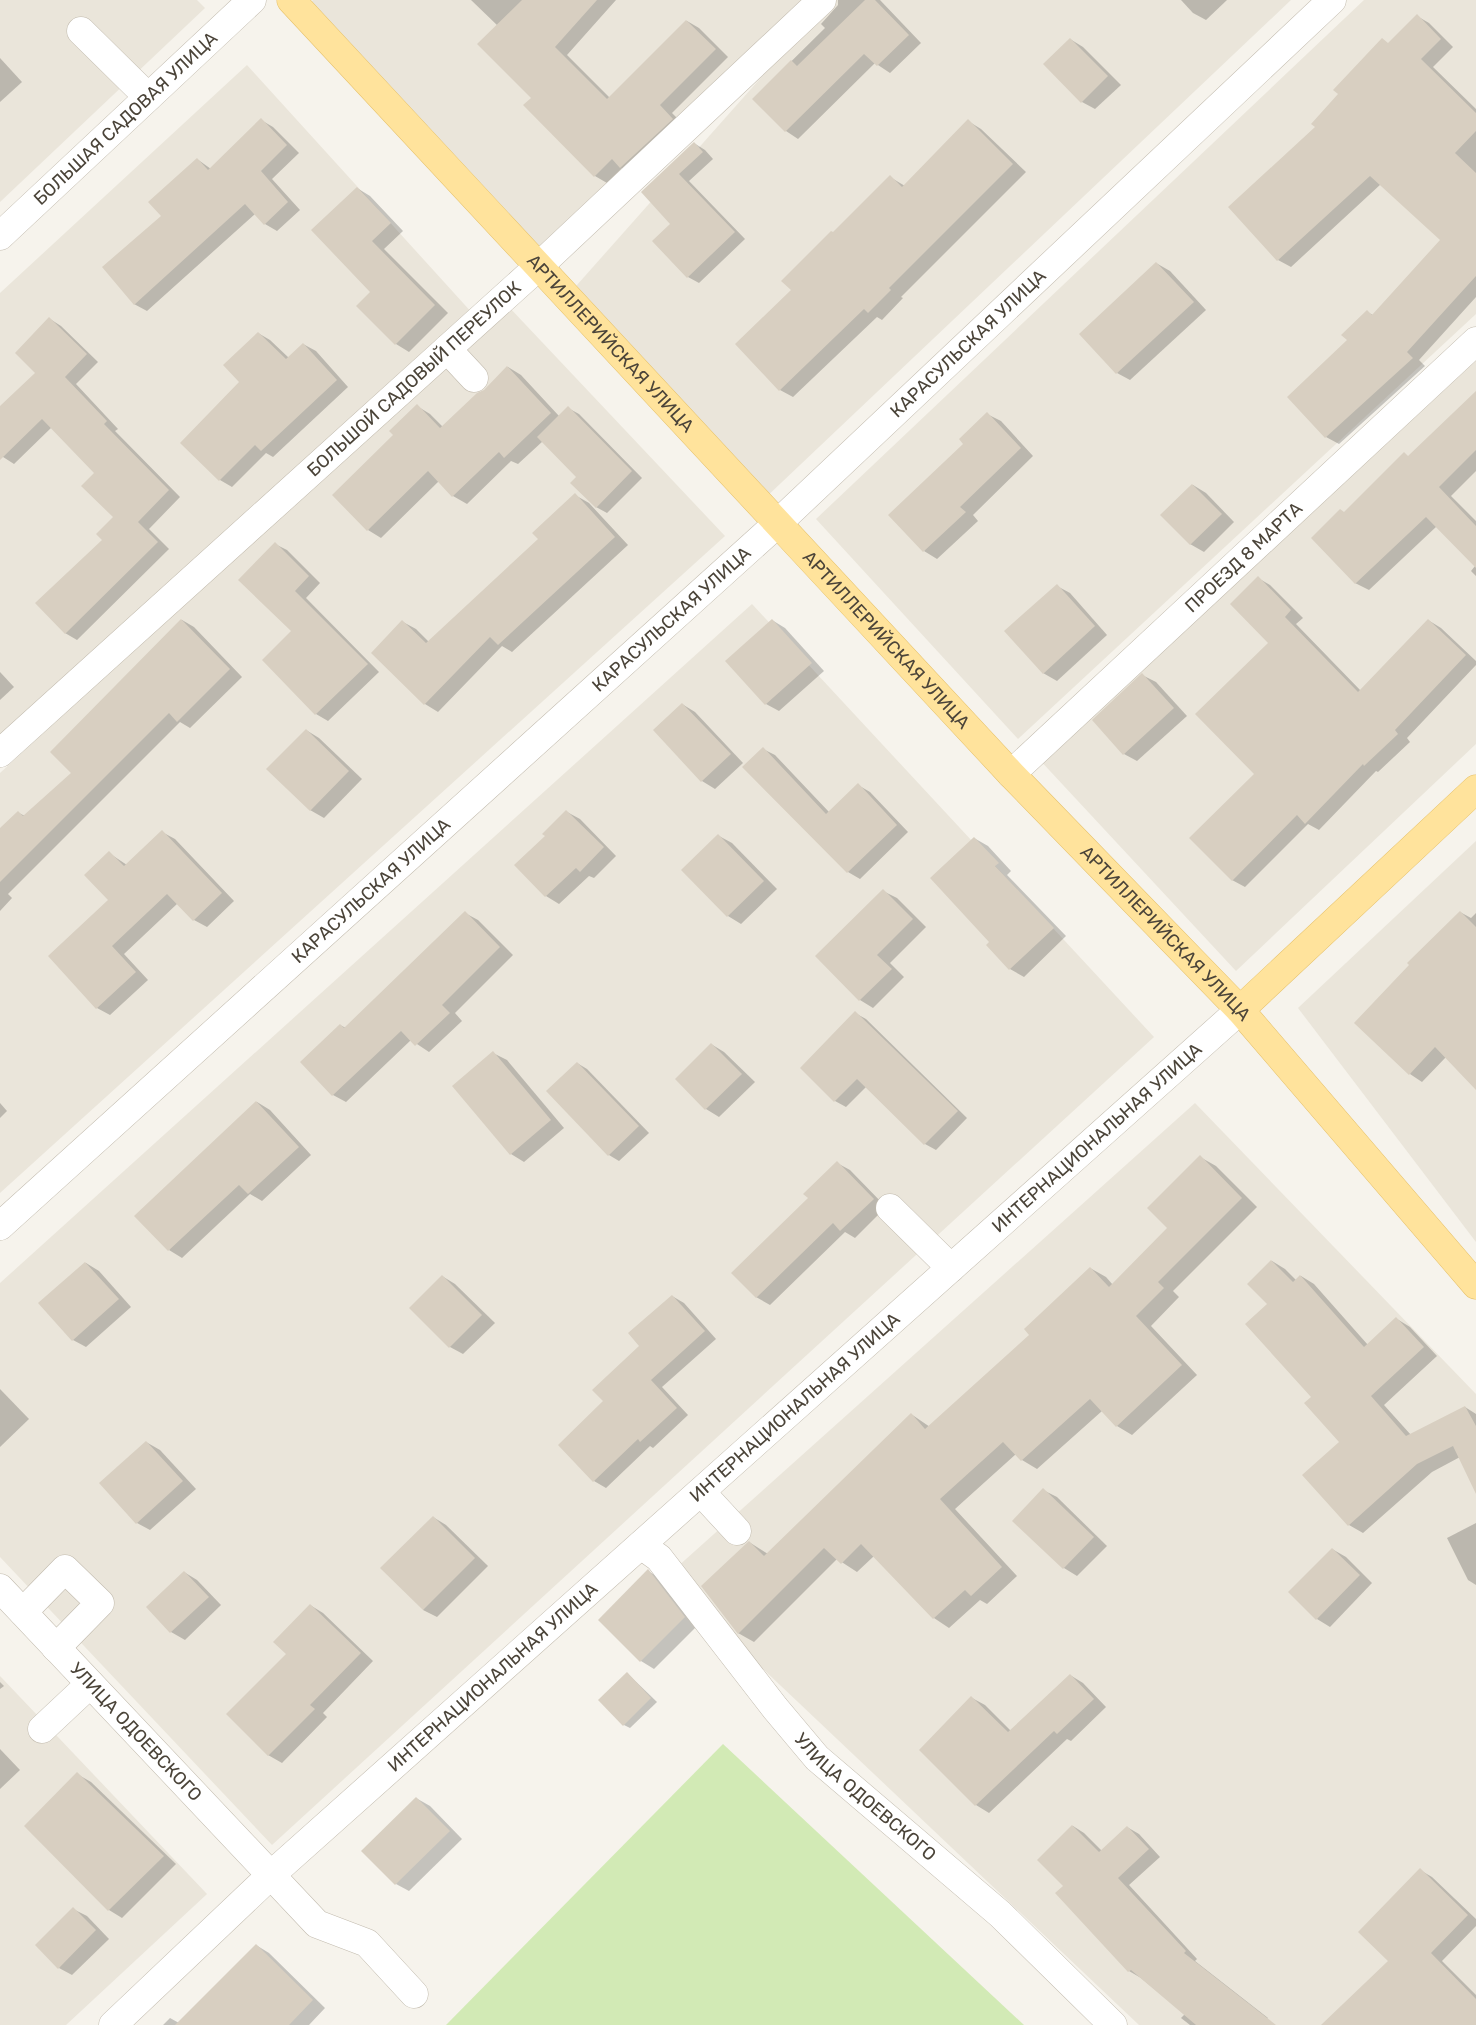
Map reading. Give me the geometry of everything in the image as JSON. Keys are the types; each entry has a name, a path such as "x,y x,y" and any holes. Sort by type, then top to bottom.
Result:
{"main road":[{"name":"АРТИЛЛЕРИЙСКАЯ УЛИЦА","path":"290,0 779,522 1011,774 1240,1010 1476,1285"},
{"name":"ИНТЕРНАЦИОНАЛЬНАЯ УЛИЦА","path":"1240,1010 1476,789"}],"street":[{"name":"БОЛЬШАЯ САДОВАЯ УЛИЦА","path":"0,236 252,0"},
{"name":"БОЛЬШОЙ САДОВЫЙ ПЕРЕУЛОК","path":"0,753 540,266 822,0"},
{"name":"КАРАСУЛЬСКАЯ УЛИЦА","path":"0,1226 779,522 1332,0"},
{"path":"81,31 148,97"},
{"name":"ПРОЕЗД 8 МАРТА","path":"1011,774 1476,341"},
{"path":"447,349 474,378"},
{"name":"ИНТЕРНАЦИОНАЛЬНАЯ УЛИЦА","path":"113,2025 272,1874 1240,1010"},
{"path":"890,1208 951,1268"},
{"path":"701,1492 737,1530"},
{"name":"УЛИЦА ОДОЕВСКОГО","path":"641,1545 659,1558 775,1708 817,1758 1000,1914 1113,2025"},
{"path":"23,1612 65,1570 100,1603 56,1648"},
{"name":"УЛИЦА ОДОЕВСКОГО","path":"0,1588 272,1874 317,1924 367,1943 414,1994"},
{"path":"42,1729 90,1684"}],"shaded area":[{"path":"0,0 197,0 205,8 0,202"},
{"path":"313,0 806,0 532,257 307,6"},
{"path":"830,0 1291,0 760,503 569,294"},
{"path":"1364,0 1476,0 1476,314 1018,739 816,519"},
{"path":"247,65 474,315 0,740 0,293"},
{"path":"508,306 725,536 0,1193 0,773"},
{"path":"1476,355 1476,744 1236,971 1037,757"},
{"path":"752,604 1154,1037 272,1845 0,1557 0,1283"},
{"path":"1476,841 1476,1242 1298,1008"},
{"path":"1195,1103 1476,1394 1476,2025 1139,2025 666,1577"},
{"path":"0,1676 207,1894 66,2025 0,2025"}],"green space":[{"path":"723,1744 1024,2025 446,2025"}],"building":[{"path":"522,0 597,0 555,47 607,99 686,20 716,49 660,105 673,119 620,168 612,159 594,177 523,105 531,98 477,44"},
{"path":"865,0 875,0 909,35 877,66 864,54 785,132 752,99 791,60 797,66"},
{"path":"1417,14 1441,39 1421,59 1476,113 1476,131 1455,153 1476,173 1476,276 1407,352 1413,358 1325,438 1287,397 1347,340 1341,335 1367,310 1372,315 1440,240 1370,176 1277,261 1228,207 1315,127 1311,124 1338,94 1333,90 1382,38 1388,43"},
{"path":"1070,38 1108,76 1081,103 1043,64"},
{"path":"261,118 287,145 261,171 288,202 264,225 245,204 134,305 102,267 161,216 148,202 197,158 208,170"},
{"path":"968,119 1013,164 889,288 891,290 868,313 864,309 779,391 735,344 791,290 781,281 831,231 833,232 890,175 902,187"},
{"path":"694,142 703,152 679,174 735,232 687,278 652,241 670,224 641,192"},
{"path":"357,187 391,223 372,241 435,305 395,345 356,306 370,292 311,230"},
{"path":"1156,262 1194,302 1116,374 1079,334"},
{"path":"49,317 87,354 65,377 107,421 104,424 169,490 138,522 158,542 65,634 35,603 102,540 96,534 113,517 81,486 94,473 42,419 0,460 0,406 35,373 15,353"},
{"path":"258,332 286,359 303,343 337,380 261,451 255,445 219,481 180,443 239,382 223,365"},
{"path":"507,366 551,413 504,458 499,452 452,497 428,471 367,531 332,495 393,435 389,431 417,404 440,428 477,393 484,390"},
{"path":"1476,391 1476,450 1439,487 1476,526 1476,568 1426,517 1355,584 1311,538 1340,509 1344,512 1404,452 1408,456"},
{"path":"568,406 632,471 596,508 570,483 576,477 537,437"},
{"path":"987,412 1021,448 960,507 966,512 923,552 888,515 963,444 959,439"},
{"path":"1192,484 1222,514 1190,545 1160,515"},
{"path":"575,493 615,537 498,645 490,637 424,705 371,653 402,620 426,643 538,539 532,533"},
{"path":"275,542 309,576 295,591 368,664 315,715 262,660 291,631 238,580"},
{"path":"1258,576 1291,610 1285,617 1358,692 1428,619 1466,655 1395,730 1398,734 1364,766 1363,764 1305,824 1297,815 1232,881 1189,838 1254,774 1195,714 1268,643 1230,604"},
{"path":"1057,584 1095,626 1043,674 1004,631"},
{"path":"181,619 230,669 177,722 169,713 0,882 0,828 18,811 23,816 71,773 50,752"},
{"path":"772,619 812,663 765,705 725,661"},
{"path":"1142,673 1174,708 1123,755 1092,720"},
{"path":"682,703 731,754 701,782 653,730"},
{"path":"306,729 349,771 310,811 266,769"},
{"path":"763,747 826,814 858,783 897,825 847,873 742,767"},
{"path":"566,810 604,847 580,872 576,868 545,897 514,865 545,836 542,834"},
{"path":"162,830 222,893 193,921 167,894 112,946 136,972 96,1009 48,956 108,900 84,875 109,851 124,866"},
{"path":"718,834 764,881 727,917 681,870"},
{"path":"974,837 999,863 995,866 1054,928 1009,970 986,945 989,942 930,878"},
{"path":"883,889 913,919 877,955 892,969 859,1001 815,956"},
{"path":"465,911 500,947 442,1005 450,1013 415,1046 401,1031 332,1096 300,1062 340,1024 344,1028"},
{"path":"1460,911 1476,927 1476,1090 1435,1047 1409,1075 1354,1023 1409,965 1407,963"},
{"path":"855,1011 958,1111 924,1145 857,1079 834,1102 800,1068"},
{"path":"711,1043 742,1074 705,1110 675,1079"},
{"path":"493,1051 551,1120 510,1155 452,1086"},
{"path":"577,1062 639,1126 608,1156 546,1091"},
{"path":"256,1101 299,1147 248,1194 239,1185 168,1251 134,1216"},
{"path":"1200,1155 1242,1198 1158,1282 1164,1288 1136,1316 1182,1365 1116,1427 1090,1399 1021,1461 1003,1442 940,1499 1002,1567 971,1596 965,1590 933,1619 861,1544 841,1564 824,1548 738,1634 701,1586 749,1541 764,1556 911,1413 925,1429 1029,1335 1024,1329 1090,1267 1109,1287 1167,1228 1147,1208"},
{"path":"837,1161 874,1199 840,1231 833,1223 756,1298 731,1273 808,1198 803,1194"},
{"path":"1271,1260 1293,1282 1300,1275 1364,1347 1396,1317 1424,1347 1371,1396 1406,1436 1465,1406 1476,1426 1476,1494 1453,1446 1417,1464 1348,1526 1302,1475 1339,1442 1304,1403 1311,1397 1245,1324 1267,1304 1247,1284"},
{"path":"85,1262 119,1299 72,1341 38,1303"},
{"path":"442,1275 482,1315 449,1348 409,1308"},
{"path":"672,1295 705,1331 651,1380 677,1408 640,1442 638,1439 593,1482 558,1445 603,1401 592,1390 639,1346 628,1333"},
{"path":"146,1441 183,1481 136,1524 99,1483"},
{"path":"1043,1488 1094,1537 1063,1569 1012,1521"},
{"path":"433,1516 475,1558 423,1610 380,1568"},
{"path":"1332,1548 1360,1575 1316,1620 1288,1592"},
{"path":"648,1569 685,1617 640,1662 598,1620"},
{"path":"184,1571 209,1597 170,1633 146,1607"},
{"path":"310,1604 361,1653 310,1705 315,1709 268,1756 226,1714 286,1654 273,1642"},
{"path":"627,1672 651,1698 623,1726 598,1700"},
{"path":"1070,1674 1094,1699 1057,1734 1054,1731 975,1806 919,1750 971,1696 1008,1732"},
{"path":"77,1772 164,1856 108,1911 24,1826"},
{"path":"416,1797 450,1831 395,1885 361,1851"},
{"path":"1072,1825 1099,1852 1127,1826 1149,1849 1118,1878 1186,1951 1184,1953 1276,2025 1196,2025 1131,1970 1128,1972 1055,1893 1063,1886 1037,1860"},
{"path":"1420,1868 1468,1915 1431,1953 1476,1999 1476,2025 1321,2025 1388,1961 1358,1932"},
{"path":"73,1907 96,1930 58,1969 35,1945"},
{"path":"256,1944 313,2000 289,2025 175,2025"}]}
